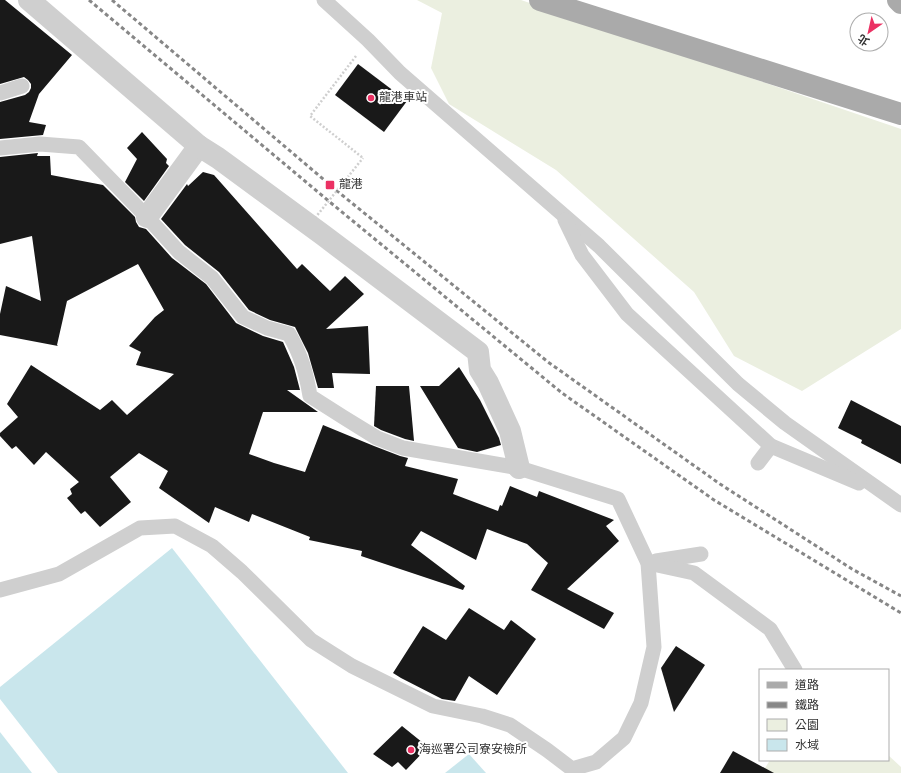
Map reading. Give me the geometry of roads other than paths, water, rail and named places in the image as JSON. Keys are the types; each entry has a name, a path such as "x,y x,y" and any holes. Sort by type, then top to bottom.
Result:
{"main road":[{"path":"540,0 901,114"},
{"path":"898,0 901,3"}],"street":[{"path":"29,0 198,146 218,158 323,235 478,352 480,370 488,383 510,431 519,468"},
{"path":"147,217 198,146"}],"lane":[{"path":"324,0 368,40 400,73 599,246 738,384 785,423 901,505"},
{"path":"0,93 22,86"},
{"path":"0,148 40,144 79,147 179,252 212,278 243,317 267,328 288,334 298,349 306,373 310,396 377,438 403,448 519,468 618,499 648,563 654,647 641,703 624,738 596,762 571,771 547,750 510,725 482,716 433,706 352,666 311,640 242,572 212,546 175,526 140,528 60,574 0,590"},
{"path":"562,214 582,255 627,314 772,446 852,480 901,505"},
{"path":"758,463 772,446"},
{"path":"648,563 701,554"},
{"path":"648,563 694,573 770,629 795,669"}],"water":[{"path":"172,548 348,773 58,773 0,699 0,687"},
{"path":"0,732 32,773 0,773"},
{"path":"469,754 486,773 445,773"}],"railway":[{"path":"89,0 331,203 562,393 714,500 901,613"},
{"path":"112,0 342,195 548,362 720,484 852,569 901,596"}],"place":[{"name":"龍港車站","path":"371,98"},
{"name":"龍港","path":"330,185"},
{"name":"海巡署公司寮安檢所","path":"411,750"}]}
